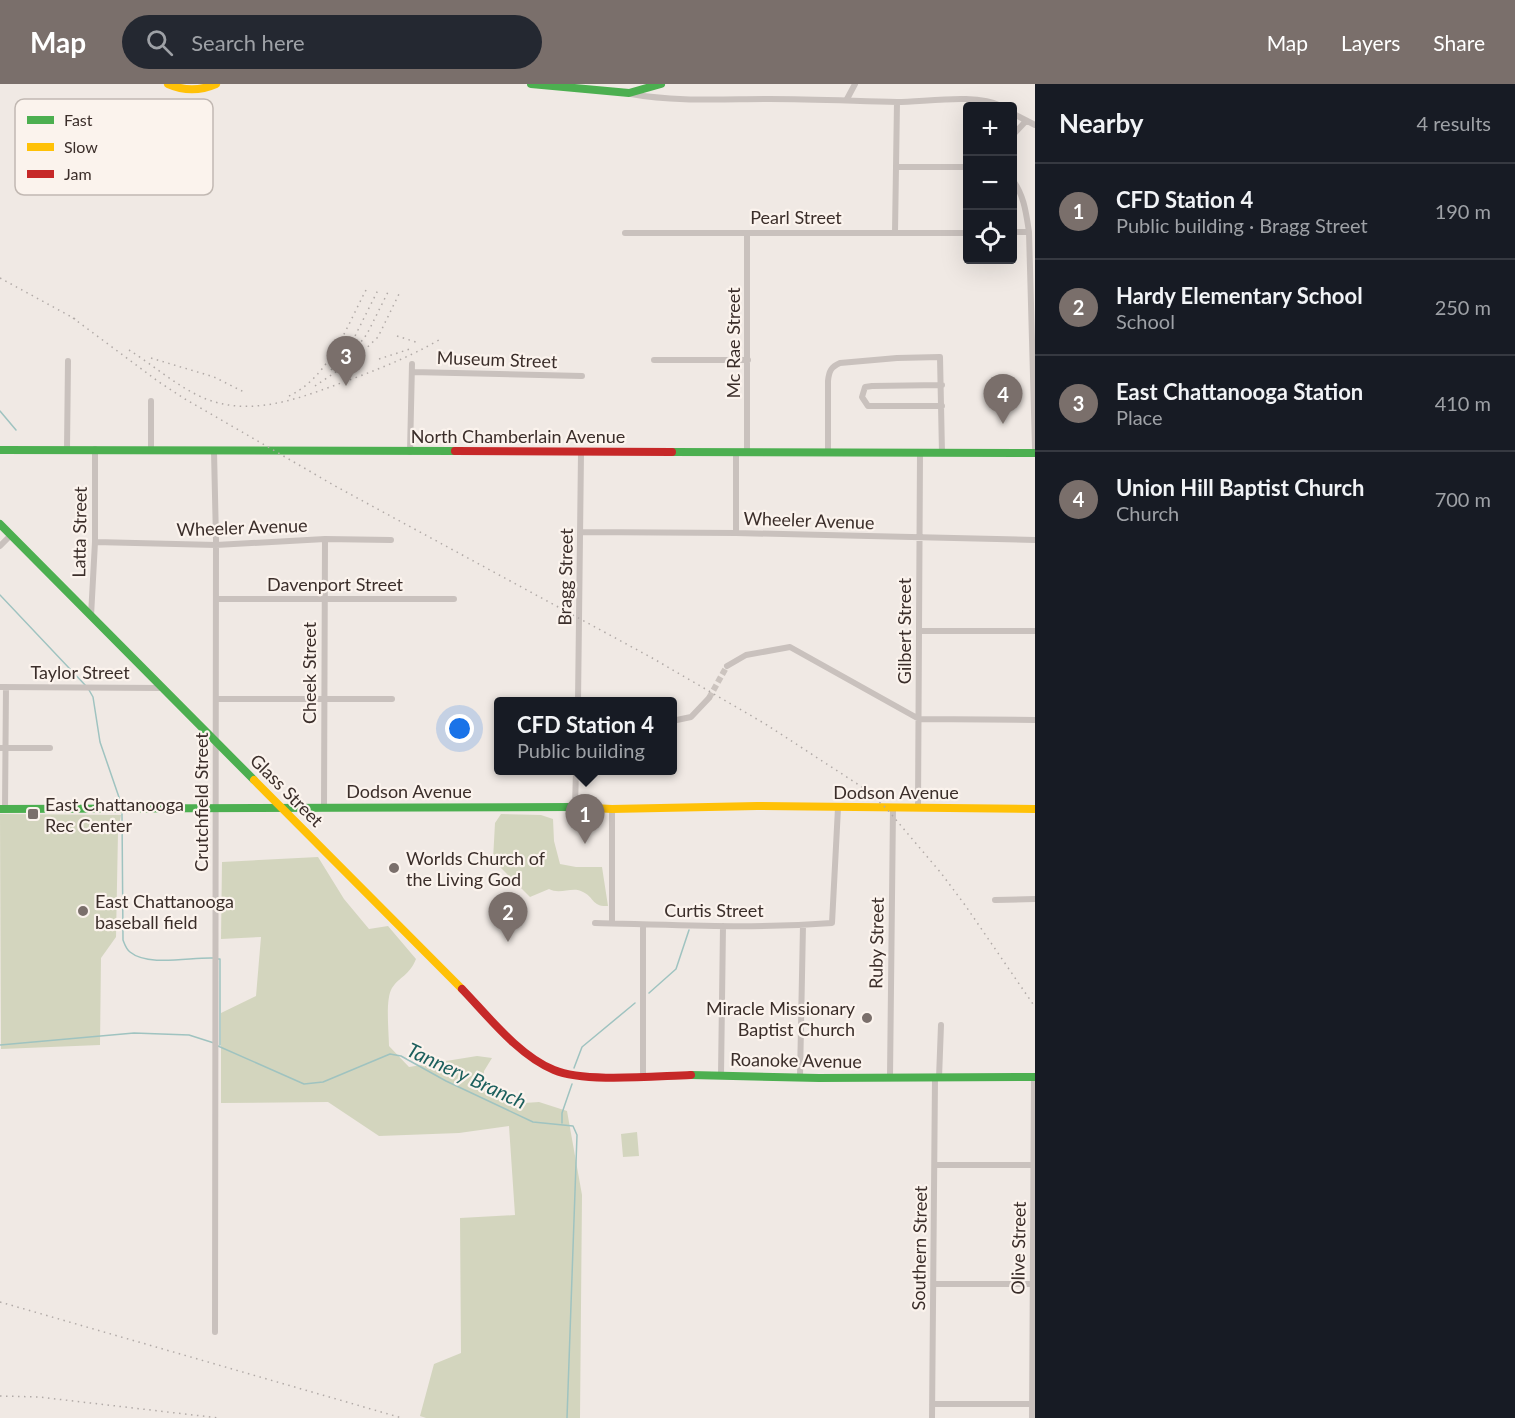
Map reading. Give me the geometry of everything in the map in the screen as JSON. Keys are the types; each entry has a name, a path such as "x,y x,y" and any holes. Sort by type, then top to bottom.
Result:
{"street":[{"path":"168,84 178,89 205,89 216,84"},
{"path":"531,84 646,96 703,99 847,99 897,102 982,100 988,102"},
{"path":"628,93 661,84"},
{"path":"847,99 855,84"},
{"path":"895,232 897,102"},
{"path":"1017,116 1035,125"},
{"path":"1017,131 1026,121"},
{"path":"896,167 963,167"},
{"path":"1017,185 1025,205 1029,232 1035,448"},
{"path":"1017,232 1029,232"},
{"name":"Pearl Street","path":"625,233 963,233"},
{"name":"Mc Rae Street","path":"747,233 747,453"},
{"path":"828,453 828,381 829,372 834,366 840,363 897,358 940,357 942,453"},
{"path":"654,360 748,360"},
{"path":"68,362 68,449"},
{"path":"410,452 412,364"},
{"name":"Museum Street","path":"412,372 582,376"},
{"path":"942,385 865,387 862,398 868,406 942,406"},
{"path":"151,401 151,451"},
{"name":"Latta Street","path":"91,616 95,542 95,449"},
{"name":"North Chamberlain Avenue","path":"0,450 1035,453"},
{"name":"Crutchfield Street","path":"214,451 216,545 215,1332"},
{"name":"Bragg Street","path":"578,697 581,453"},
{"path":"736,453 736,532"},
{"name":"Gilbert Street","path":"918,808 920,454"},
{"name":"Glass Street","path":"0,524 521,1049 539,1063 556,1072"},
{"name":"Wheeler Avenue","path":"581,532 736,532 1035,540"},
{"path":"0,546 11,535"},
{"name":"Wheeler Avenue","path":"95,542 216,545 325,539 390,540"},
{"name":"Cheek Street","path":"324,808 325,539"},
{"name":"Davenport Street","path":"216,599 454,599"},
{"path":"919,631 1035,631"},
{"path":"727,666 746,655 790,647 919,719 1035,720"},
{"path":"3,687 3,809"},
{"name":"Taylor Street","path":"3,687 161,688"},
{"path":"677,720 691,717 709,698"},
{"path":"216,699 392,699"},
{"path":"3,748 50,748"},
{"path":"575,807 576,775"},
{"name":"Dodson Avenue","path":"3,809 575,807 612,809 757,806 1035,809"},
{"name":"Curtis Street","path":"595,923 723,926 832,923 838,808"},
{"name":"Ruby Street","path":"890,1077 893,808"},
{"path":"612,809 612,922"},
{"path":"995,900 1035,899"},
{"path":"643,1076 644,925"},
{"path":"800,1077 803,925"},
{"path":"721,1076 723,926"},
{"name":"Southern Street","path":"932,1418 935,1165 941,1025"},
{"name":"Roanoke Avenue","path":"556,1072 570,1076 590,1077 1034,1077"},
{"name":"Olive Street","path":"1032,1418 1034,1077"},
{"path":"935,1165 1034,1165"},
{"path":"934,1284 1034,1284"},
{"path":"932,1404 1033,1404"}],"green space":[{"path":"0,814 121,815 118,832 116,937 101,958 100,1045 1,1049"},
{"path":"501,814 541,815 553,819 554,841 560,864 576,867 602,867 608,906 599,905 579,890 553,891 549,889 530,897 493,860 495,823"},
{"path":"318,857 344,899 369,929 388,926 416,959 392,988 388,1008 389,1046 409,1067 477,1056 492,1058 484,1071 483,1084 510,1104 539,1102 567,1111 582,1195 580,1418 426,1418 420,1416 434,1364 461,1353 460,1218 515,1215 509,1126 459,1133 379,1136 328,1102 221,1103 221,1013 256,996 261,937 221,939 222,862"},
{"path":"637,1132 639,1156 623,1157 621,1134"}],"waterway":[{"path":"0,411 16,430"},
{"path":"0,595 86,686"},
{"path":"89,690 93,697 100,742 122,806"},
{"path":"122,814 123,940 127,948 138,957 147,959 213,958"},
{"path":"649,993 676,969 689,930"},
{"path":"218,959 220,959 220,1045"},
{"path":"574,1068 582,1047 635,1003"},
{"name":"Tannery Branch","path":"0,1045 134,1033 189,1035 214,1043"},
{"name":"Tannery Branch","path":"218,1046 304,1084 323,1082 390,1054 401,1056 446,1081 533,1122 573,1126 577,1135 567,1418"},
{"path":"562,1123 562,1113 572,1084"}],"tunnel":[{"path":"709,698 727,666"}],"railway":[{"path":"0,278 79,321"},
{"path":"331,370 349,348 379,288"},
{"path":"289,396 303,388 326,364 366,290"},
{"path":"354,351 367,334 389,290"},
{"path":"315,386 355,359 378,337 399,294"},
{"path":"73,318 185,399 337,487 654,659 767,725 862,787 886,808 941,873 1035,1007"},
{"path":"397,336 419,343"},
{"path":"129,350 176,383 206,399 224,404 261,406 316,392 386,366 439,340"},
{"path":"379,359 413,348"},
{"path":"443,353 459,358 506,361"},
{"path":"151,358 214,377 246,393"},
{"path":"0,1302 402,1418"},
{"path":"0,1396 39,1397 219,1418"}],"traffic: fast":[{"path":"531,84 629,93 661,84"},
{"path":"0,450 455,451"},
{"path":"672,452 1035,453"},
{"path":"0,524 254,780"},
{"path":"0,809 573,807"},
{"path":"691,1075 819,1078 1035,1077"}],"traffic: slow":[{"path":"168,84 192,89 216,84"},
{"path":"254,780 462,989"},
{"path":"573,807 612,809 757,806 1035,809"}],"traffic: jam":[{"path":"455,451 672,452"},
{"path":"462,989 516,1045 541,1064 554,1070 601,1078 691,1075"}],"place":[{"name":"East Chattanooga Station","path":"346,386"},
{"name":"Union Hill Baptist Church","path":"1003,424"},
{"name":"East Chattanooga Rec Center","path":"33,814"},
{"name":"CFD Station 4","path":"585,844"},
{"name":"Worlds Church of the Living God","path":"394,868"},
{"name":"East Chattanooga baseball field","path":"83,911"},
{"name":"Hardy Elementary School","path":"508,942"},
{"name":"Miracle Missionary Baptist Church","path":"867,1018"}]}
